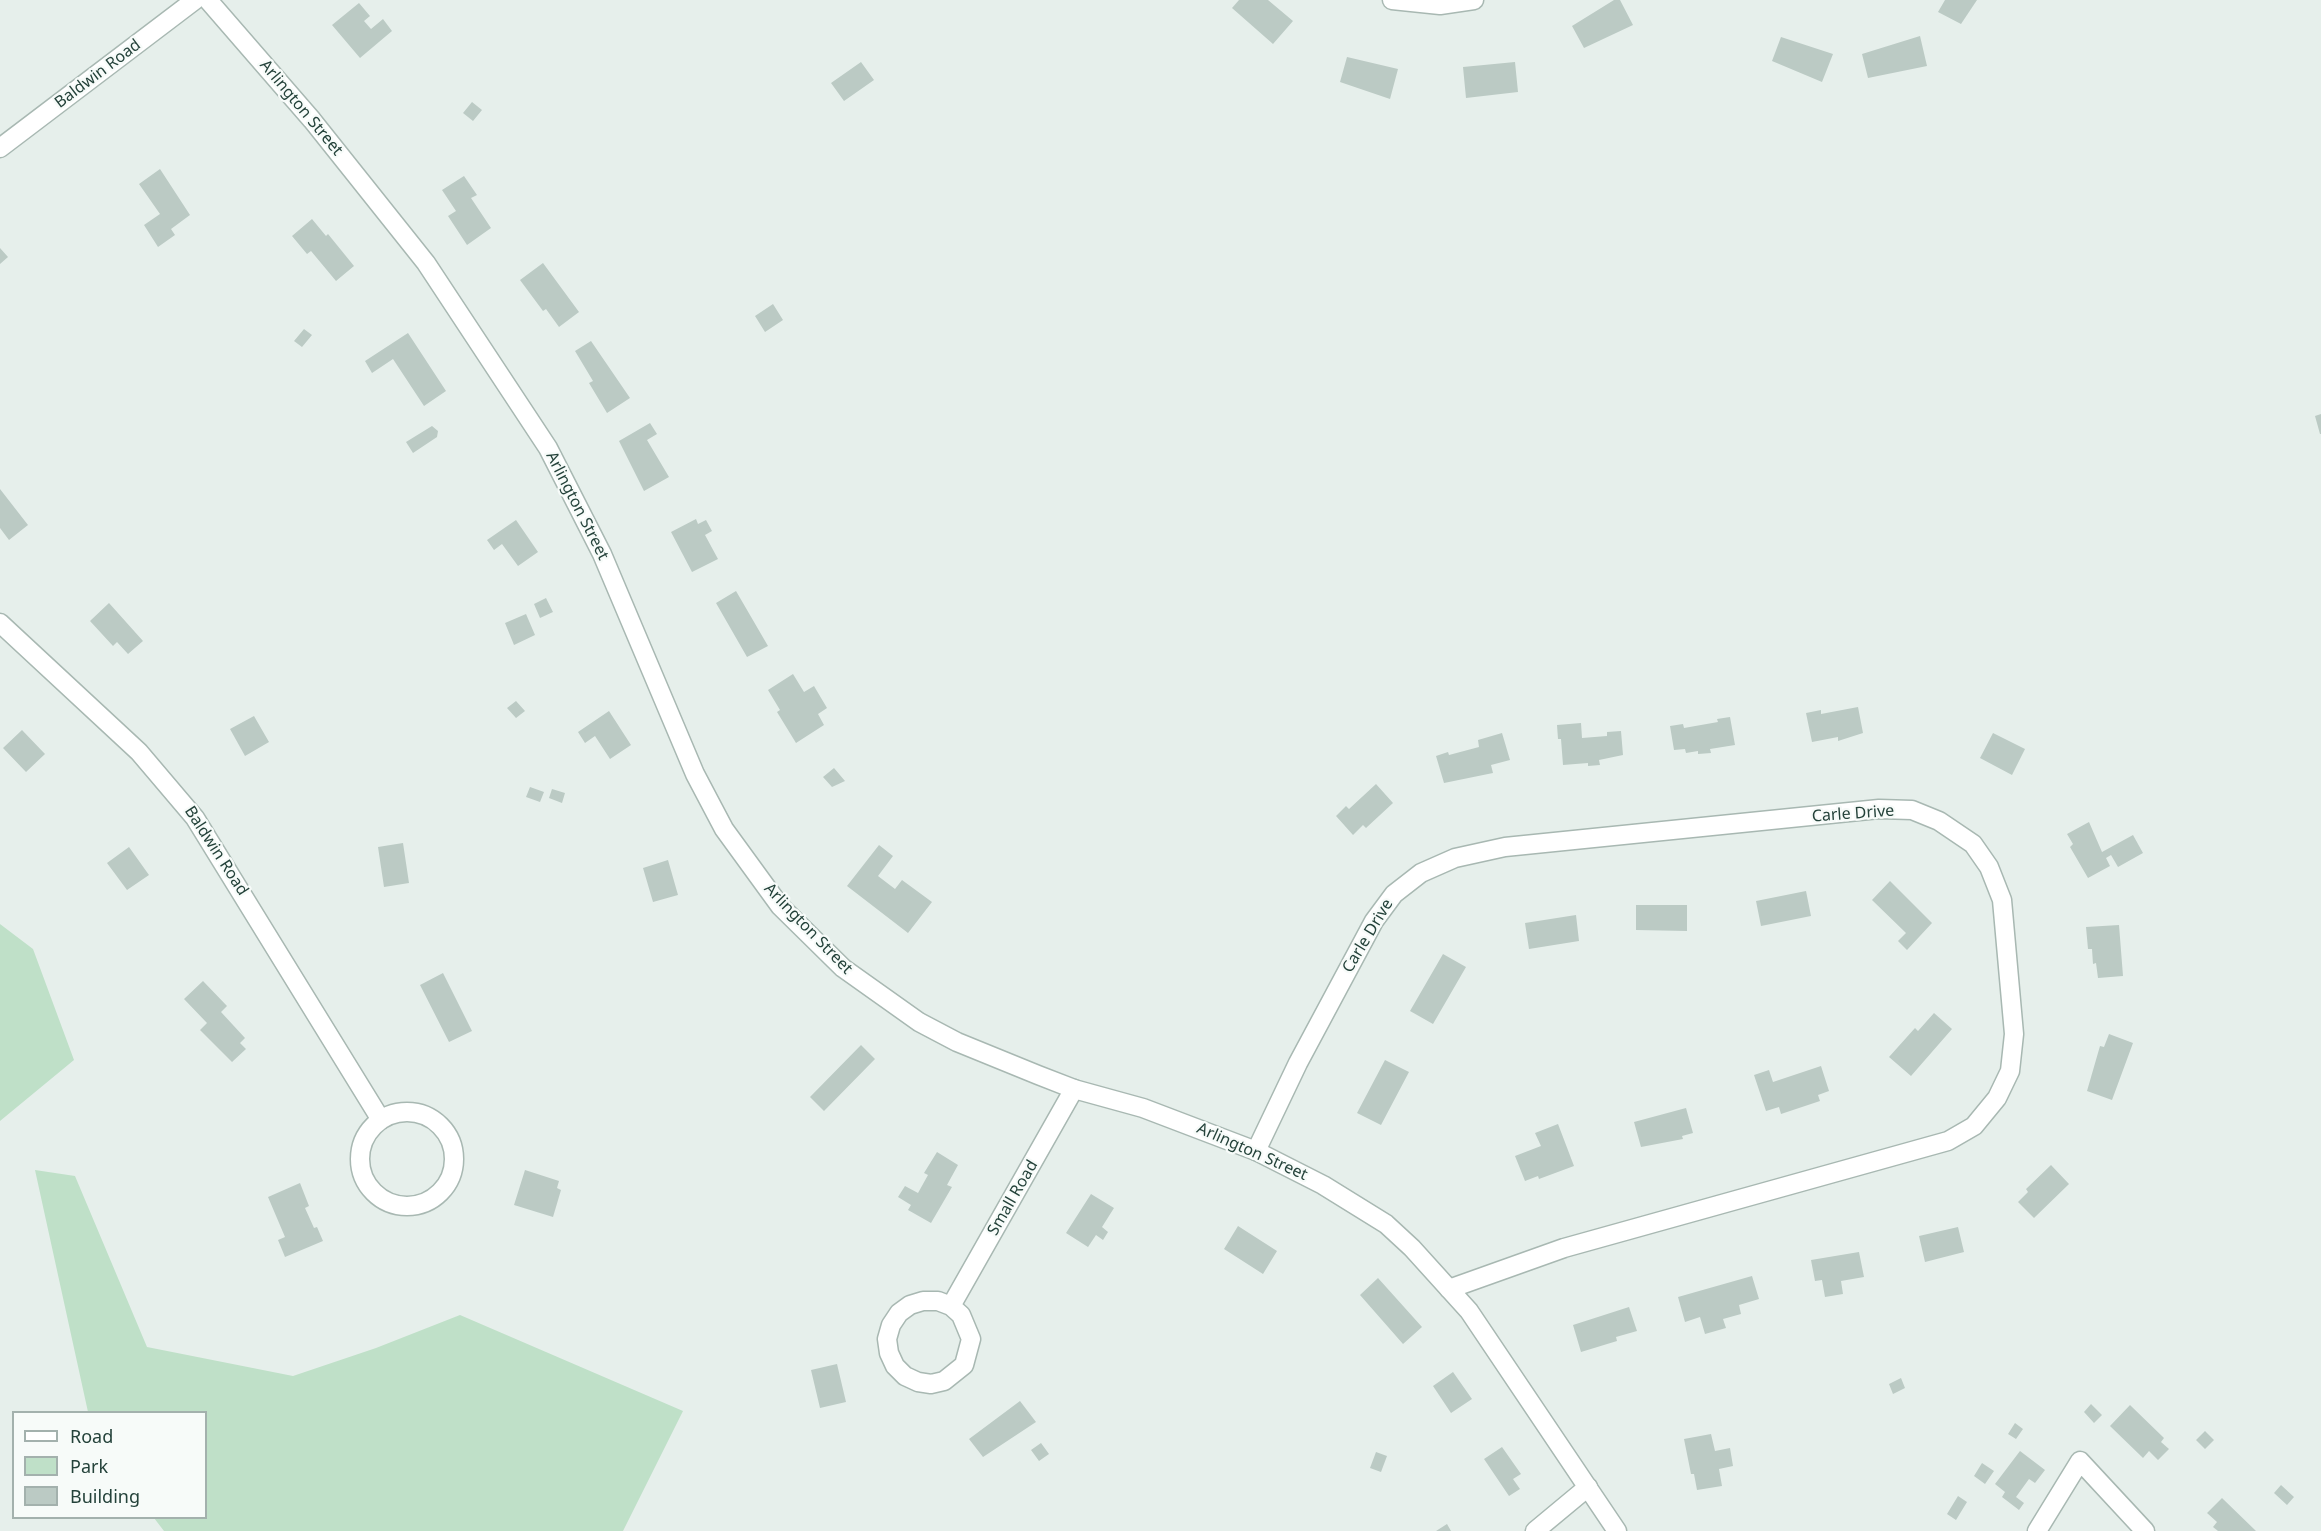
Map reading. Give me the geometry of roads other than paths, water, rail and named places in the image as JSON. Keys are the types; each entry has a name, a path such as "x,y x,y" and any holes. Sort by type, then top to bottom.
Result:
{"street":[{"name":"Baldwin Road","path":"0,148 195,0"},
{"name":"Arlington Street","path":"208,0 326,136 426,263 548,448 602,554 695,774 724,829 780,906 843,968 919,1023 994,1058 1074,1089 1143,1108 1256,1151 1323,1185 1386,1224 1412,1248 1469,1311 1617,1531"},
{"path":"1392,0 1440,5 1474,0"},
{"name":"Baldwin Road","path":"0,623 139,752 195,818 381,1120"},
{"name":"Carle Drive","path":"1256,1151 1298,1063 1374,921 1394,894 1421,873 1455,858 1505,847 1879,809 1912,810 1939,821 1973,844 1989,867 2002,900 2014,1034 2010,1071 1997,1098 1974,1126 1948,1142 1564,1248 1449,1289"},
{"name":"Small Road","path":"951,1306 1074,1089"},
{"path":"409,1112 424,1115 437,1123 447,1134 453,1147 454,1162 451,1176 444,1189 433,1199 418,1206 402,1206 386,1202 373,1192 364,1178 360,1162 362,1146 369,1131 381,1120 395,1114 409,1112"},
{"path":"923,1301 938,1301 951,1306 961,1315 971,1339 964,1365 955,1375 931,1384 905,1376 895,1366 889,1353 887,1339 891,1325 904,1309 923,1301"},
{"path":"2037,1531 2080,1461 2145,1531"},
{"path":"1535,1531 1588,1487"}]}
